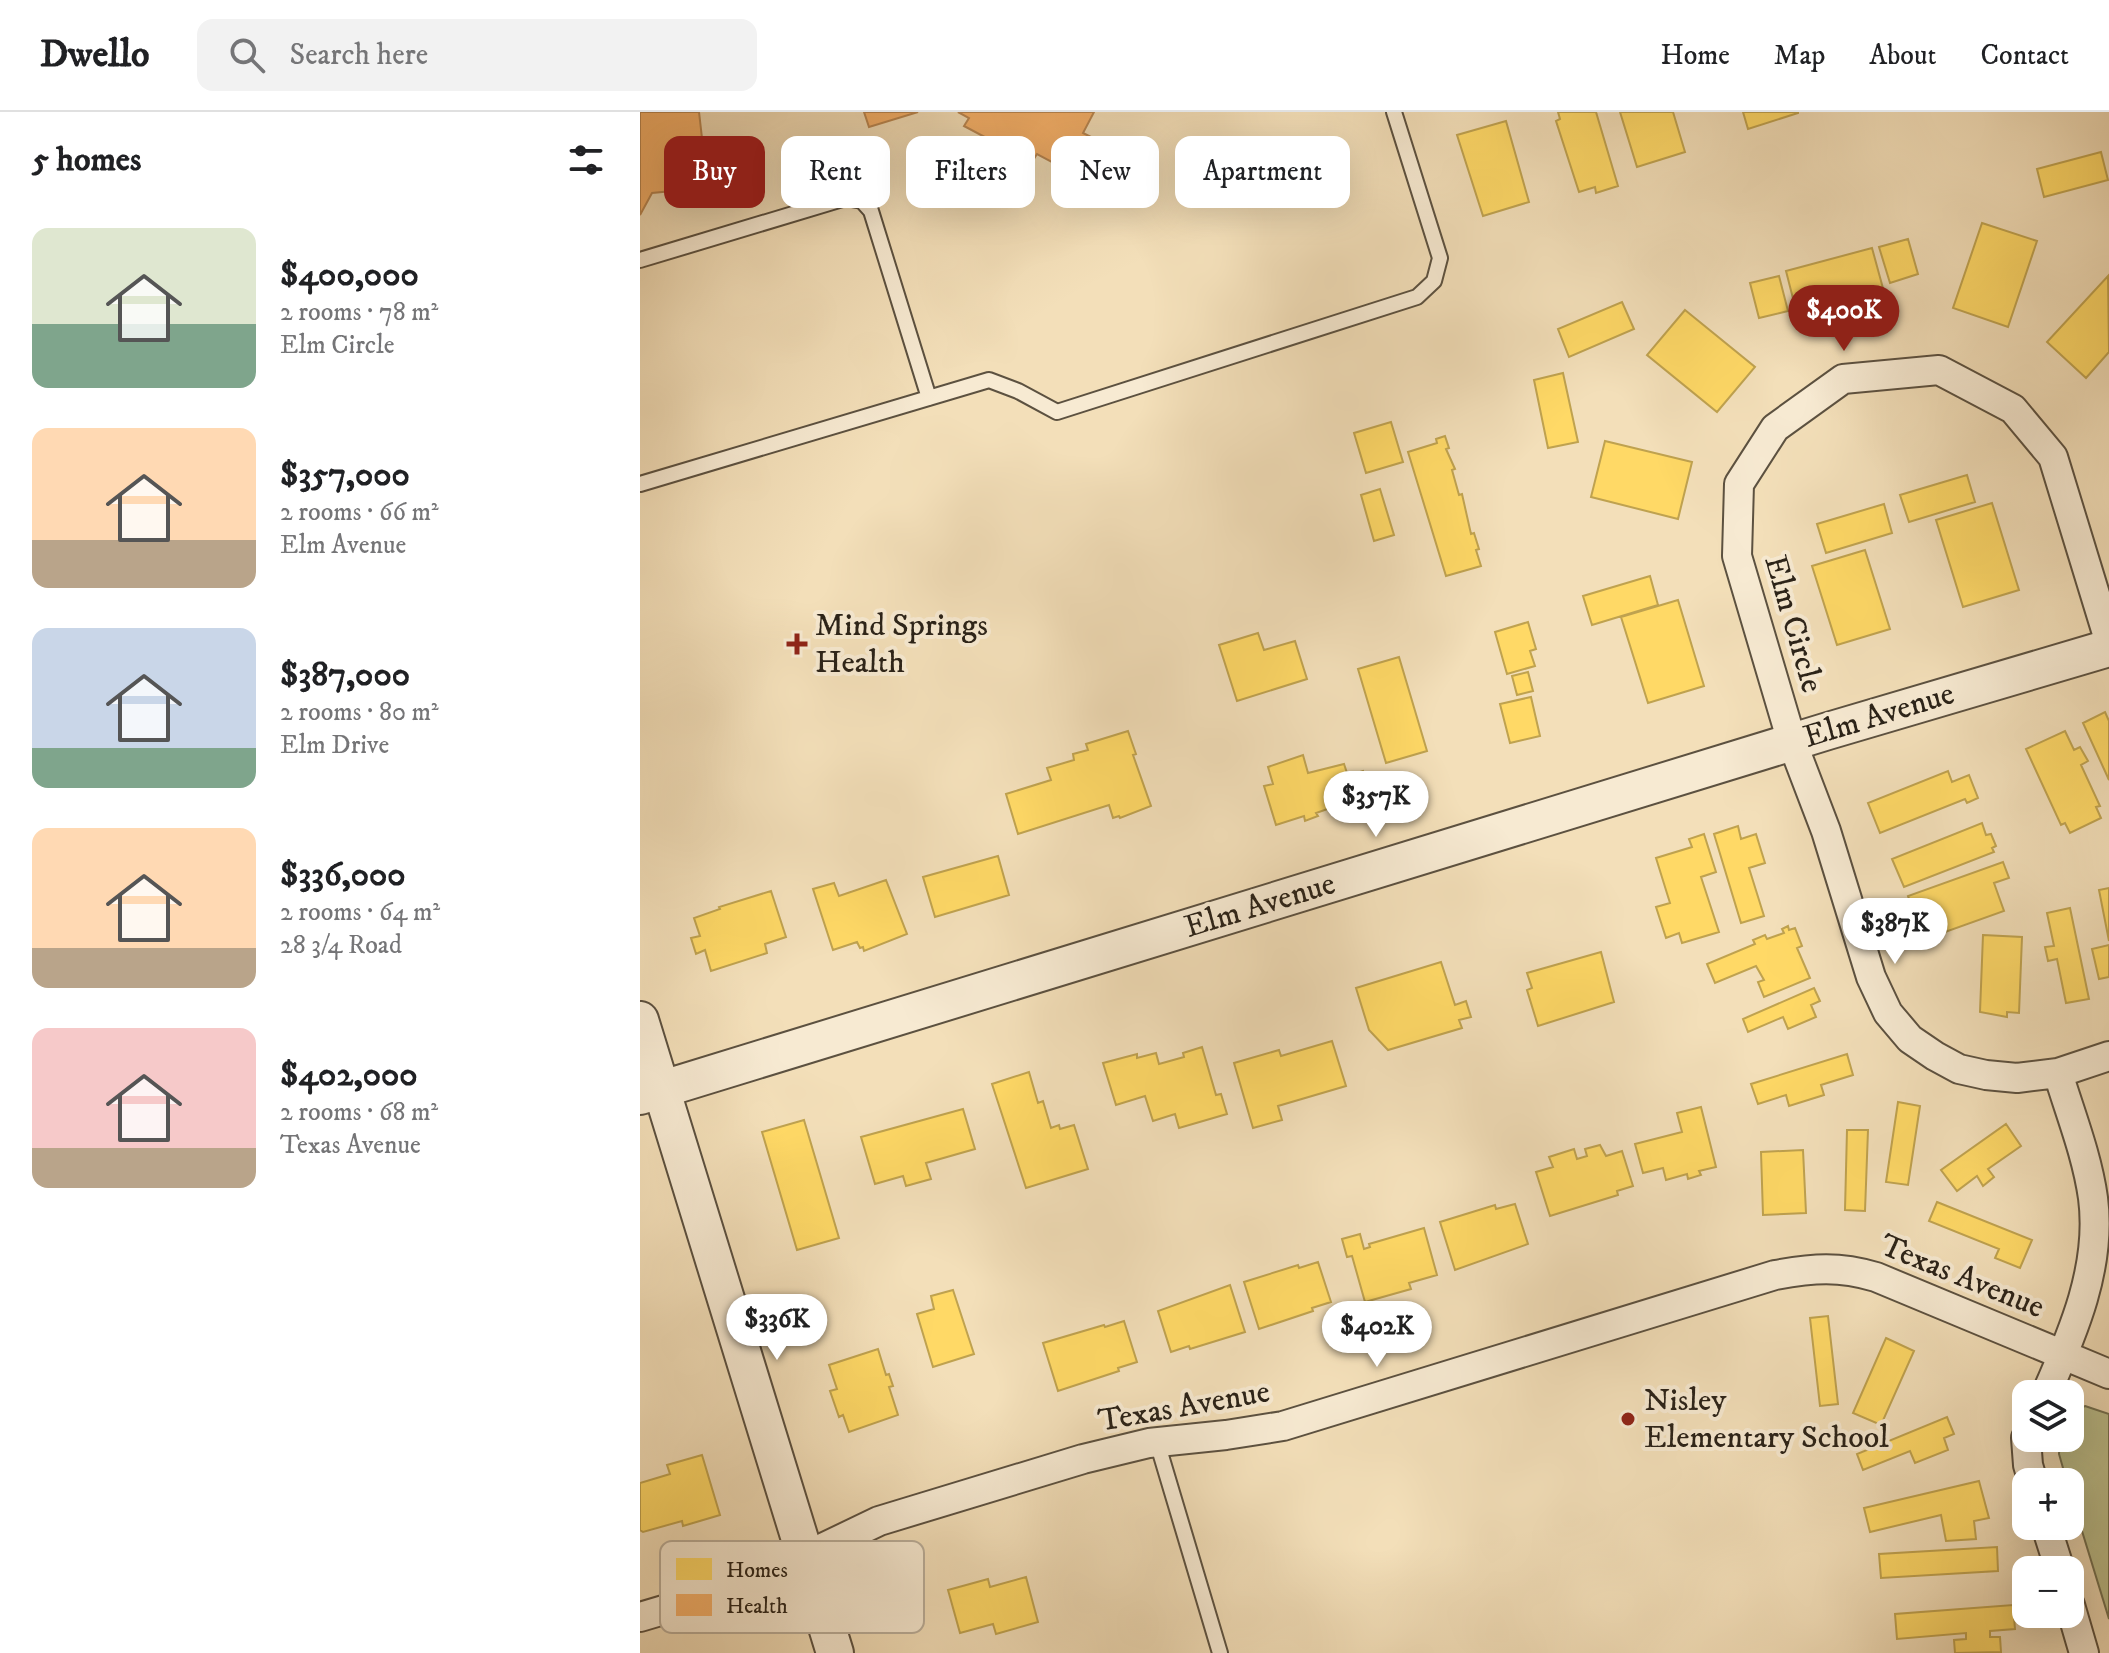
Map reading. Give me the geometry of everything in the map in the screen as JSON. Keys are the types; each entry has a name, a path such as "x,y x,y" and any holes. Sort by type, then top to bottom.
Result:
{"street":[{"name":"Elm Circle","path":"2109,640 2053,457 2013,409 1939,370 1843,379 1775,428 1739,484 1737,556 1792,742 1826,831 1871,977 1888,1013 1910,1039 1959,1069 2017,1078 2058,1073 2109,1056"},
{"name":"Elm Avenue","path":"651,1093 1792,742 2109,648"},
{"path":"640,1020 651,1093 801,1541"},
{"path":"2052,1380 2090,1276 2095,1237 2093,1198 2086,1164 2058,1073"},
{"name":"Texas Avenue","path":"838,1541 879,1521 1083,1459 1157,1442 1283,1426 1775,1275 1814,1268 1850,1270 1876,1277 2109,1374"},
{"name":"Texas Avenue","path":"640,1617 660,1611"},
{"path":"2077,1628 2084,1653"},
{"path":"829,1633 835,1653"}],"lane":[{"path":"640,484 989,380 1057,412 1417,297 1434,281 1440,258 1394,112"},
{"path":"640,260 846,198 862,201 871,211 929,398"},
{"path":"1157,1442 1220,1653"}],"green space":[{"path":"2084,1407 2109,1414 2109,1619 2084,1538 2084,1468 2063,1468 2059,1454 2084,1452"}],"building: Homes":[{"path":"1558,112 1596,112 1618,186 1596,193 1595,187 1579,192 1556,121 1560,119"},
{"path":"1620,112 1673,112 1685,152 1637,167"},
{"path":"1743,112 1798,112 1798,113 1748,129"},
{"path":"1506,121 1529,202 1483,216 1457,135"},
{"path":"2101,152 2108,180 2044,197 2037,169"},
{"path":"1982,223 2037,241 2008,327 1953,308"},
{"path":"1908,239 1918,274 1890,283 1879,247"},
{"path":"1872,248 1887,303 1800,326 1786,271"},
{"path":"1779,276 1788,311 1759,318 1750,283"},
{"path":"2108,276 2109,352 2086,378 2047,342"},
{"path":"1622,302 1634,329 1569,357 1558,329"},
{"path":"1685,310 1755,367 1717,412 1647,355"},
{"path":"1563,373 1578,442 1548,448 1534,380"},
{"path":"1391,422 1403,462 1366,473 1354,433"},
{"path":"1445,436 1459,495 1462,494 1471,534 1474,533 1479,549 1476,550 1481,566 1446,576 1408,452 1437,443 1436,439"},
{"path":"1605,441 1692,462 1678,519 1591,497"},
{"path":"1967,475 1975,502 1909,522 1900,495"},
{"path":"1380,489 1394,535 1374,541 1361,495"},
{"path":"1992,503 2019,590 1963,607 1936,520"},
{"path":"1884,504 1892,533 1826,553 1817,524"},
{"path":"1865,550 1890,629 1837,645 1812,566"},
{"path":"1650,576 1658,605 1592,625 1583,596"},
{"path":"1678,600 1704,686 1648,703 1621,617"},
{"path":"1528,622 1536,649 1530,651 1535,666 1507,674 1495,632"},
{"path":"1258,633 1264,650 1295,641 1307,679 1237,701 1219,645"},
{"path":"1399,657 1427,751 1386,763 1358,669"},
{"path":"1528,672 1533,691 1517,695 1512,676"},
{"path":"1531,697 1540,736 1510,743 1500,704"},
{"path":"2105,712 2109,721 2109,780 2083,723"},
{"path":"1128,731 1151,806 1113,818 1109,805 1018,834 1006,794 1051,780 1047,768 1074,760 1073,754 1088,750 1086,744"},
{"path":"2065,731 2074,750 2080,747 2088,761 2081,765 2100,806 2096,807 2101,818 2070,833 2065,823 2061,825 2026,749"},
{"path":"1303,755 1308,773 1344,764 1348,776 1363,771 1370,794 1316,813 1318,816 1305,821 1304,816 1276,825 1264,786 1273,784 1268,767"},
{"path":"1948,771 1952,782 1969,775 1978,798 1967,803 1965,799 1880,833 1868,803"},
{"path":"1982,823 1986,835 1991,834 1996,846 1992,848 1994,852 1904,887 1892,859"},
{"path":"1738,826 1741,839 1756,834 1765,863 1749,868 1764,916 1741,923 1714,834"},
{"path":"1704,834 1716,872 1701,877 1719,932 1682,943 1679,933 1666,938 1656,907 1670,903 1656,858 1692,847 1689,839"},
{"path":"998,856 1009,895 935,917 923,877"},
{"path":"2003,862 2009,878 1994,883 2004,911 1920,941 1908,896"},
{"path":"886,880 907,934 864,951 857,942 833,950 813,889 834,883 839,896"},
{"path":"2109,888 2109,941 2099,890"},
{"path":"771,891 786,937 765,944 767,953 711,971 705,950 696,954 691,938 700,936 694,918"},
{"path":"2070,908 2089,999 2066,1003 2057,959 2048,961 2045,947 2054,946 2047,913"},
{"path":"1788,926 1789,930 1795,928 1802,946 1797,948 1810,978 1764,997 1758,982 1764,980 1756,966 1715,983 1707,964 1755,944 1753,940 1765,935 1767,939 1784,933 1782,929"},
{"path":"1983,935 2022,937 2019,1013 2007,1012 2007,1017 1980,1012"},
{"path":"2109,945 2109,977 2099,979 2092,949"},
{"path":"1601,952 1614,1002 1538,1026 1527,990 1532,988 1527,973"},
{"path":"1441,962 1455,1005 1466,1001 1471,1017 1459,1020 1462,1028 1388,1050 1369,1030 1356,988"},
{"path":"1814,988 1820,1001 1811,1005 1816,1017 1788,1029 1783,1017 1748,1032 1743,1019"},
{"path":"1332,1041 1346,1086 1278,1106 1282,1120 1253,1128 1234,1063 1279,1050 1281,1056"},
{"path":"1202,1047 1216,1095 1221,1094 1227,1114 1179,1128 1175,1114 1153,1121 1145,1096 1116,1105 1103,1063 1137,1054 1137,1058 1156,1053 1159,1064 1184,1057 1183,1053"},
{"path":"1847,1054 1853,1075 1821,1085 1824,1095 1789,1106 1786,1095 1758,1104 1751,1084"},
{"path":"1029,1072 1038,1103 1043,1101 1051,1128 1074,1125 1088,1169 1026,1188 992,1084"},
{"path":"1898,1102 1920,1106 1908,1185 1886,1182"},
{"path":"1701,1107 1716,1167 1699,1171 1701,1175 1688,1179 1687,1174 1666,1180 1663,1168 1643,1173 1635,1144 1682,1132 1677,1113"},
{"path":"963,1109 975,1149 926,1163 931,1179 906,1186 903,1176 875,1184 861,1137"},
{"path":"804,1120 839,1238 797,1250 762,1132"},
{"path":"2006,1124 2021,1146 1988,1169 1994,1177 1983,1186 1977,1176 1957,1191 1941,1170"},
{"path":"1847,1130 1868,1130 1865,1211 1845,1210"},
{"path":"1600,1145 1606,1156 1622,1151 1633,1186 1617,1191 1618,1195 1550,1216 1536,1172 1553,1167 1549,1157 1574,1149 1577,1159 1587,1156 1585,1149"},
{"path":"1803,1150 1806,1213 1763,1215 1761,1152"},
{"path":"1937,1202 2032,1240 2020,1268 1995,1258 1999,1249 1929,1221"},
{"path":"1515,1204 1528,1244 1455,1270 1440,1222 1495,1205 1496,1209"},
{"path":"1424,1228 1437,1275 1409,1283 1411,1289 1365,1302 1352,1256 1347,1257 1342,1239 1360,1234 1364,1249 1370,1247 1369,1244"},
{"path":"1318,1262 1331,1302 1259,1329 1244,1282"},
{"path":"1230,1285 1245,1332 1171,1352 1158,1311"},
{"path":"953,1290 974,1354 933,1367 917,1314 934,1309 931,1296"},
{"path":"1828,1316 1838,1404 1820,1406 1810,1318"},
{"path":"1124,1321 1137,1362 1058,1391 1043,1343"},
{"path":"1886,1338 1914,1351 1881,1425 1853,1413"},
{"path":"878,1349 893,1386 889,1387 898,1415 849,1432 843,1415 839,1417 830,1391 837,1389 829,1365"},
{"path":"1947,1417 1954,1434 1944,1438 1948,1450 1915,1463 1910,1451 1863,1470 1857,1454"},
{"path":"702,1455 720,1515 683,1526 682,1521 643,1532 640,1530 640,1483 670,1474 667,1465"},
{"path":"1979,1481 1989,1518 1974,1521 1976,1539 1946,1541 1941,1515 1870,1532 1864,1508"},
{"path":"1997,1547 1998,1571 1881,1578 1879,1554"},
{"path":"1026,1577 1038,1622 996,1634 993,1624 960,1633 948,1590 988,1579 990,1587"},
{"path":"2012,1605 2012,1628 2015,1629 1990,1631 1990,1637 2000,1637 2001,1652 1955,1653 1954,1640 1966,1639 1966,1633 1897,1639 1895,1614"}],"building: Health":[{"path":"640,112 699,112 702,136 664,136 664,192 652,193 640,215"},
{"path":"864,112 918,112 869,127"},
{"path":"958,112 1094,112 1083,133 1089,136 1051,136 1051,161 1037,154 1035,157 1035,136 983,136 964,126 969,118"}],"place":[{"name":"Mind Springs Health","path":"797,644"},
{"name":"Nisley Elementary School","path":"1628,1419"}]}
